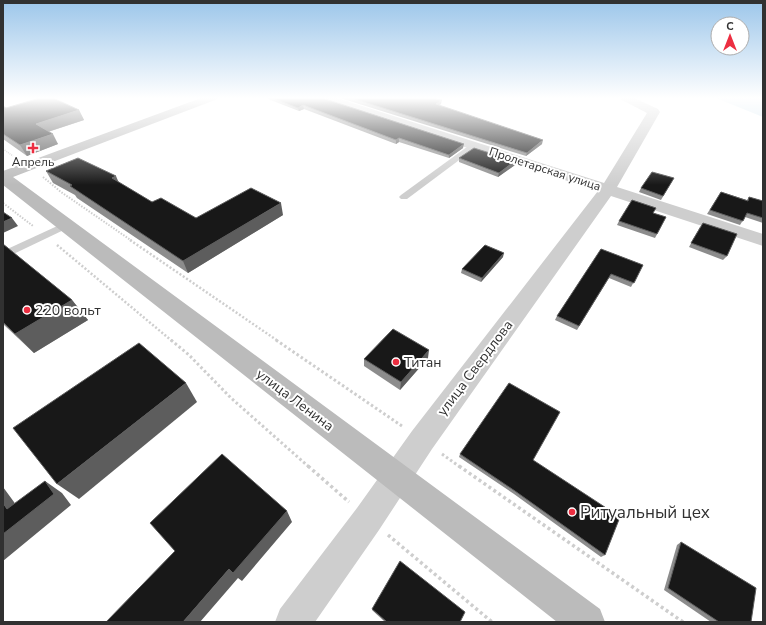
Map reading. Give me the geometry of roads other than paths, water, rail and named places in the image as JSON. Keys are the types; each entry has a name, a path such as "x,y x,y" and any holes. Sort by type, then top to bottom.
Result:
{"main road":[{"path":"3,176 133,127"},
{"name":"улица Ленина","path":"3,176 56,230 396,477 587,622"}],"street":[{"name":"Пролетарская улица","path":"416,127 763,240"},
{"name":"улица Свердлова","path":"293,622 368,519 422,440 608,189 645,127"}],"lane":[{"path":"404,196 474,146"},
{"path":"3,255 56,230"}],"place":[{"name":"Апрель","path":"33,148"},
{"name":"220 вольт","path":"27,310"},
{"name":"Титан","path":"396,362"},
{"name":"Ритуальный цех","path":"572,512"}]}
